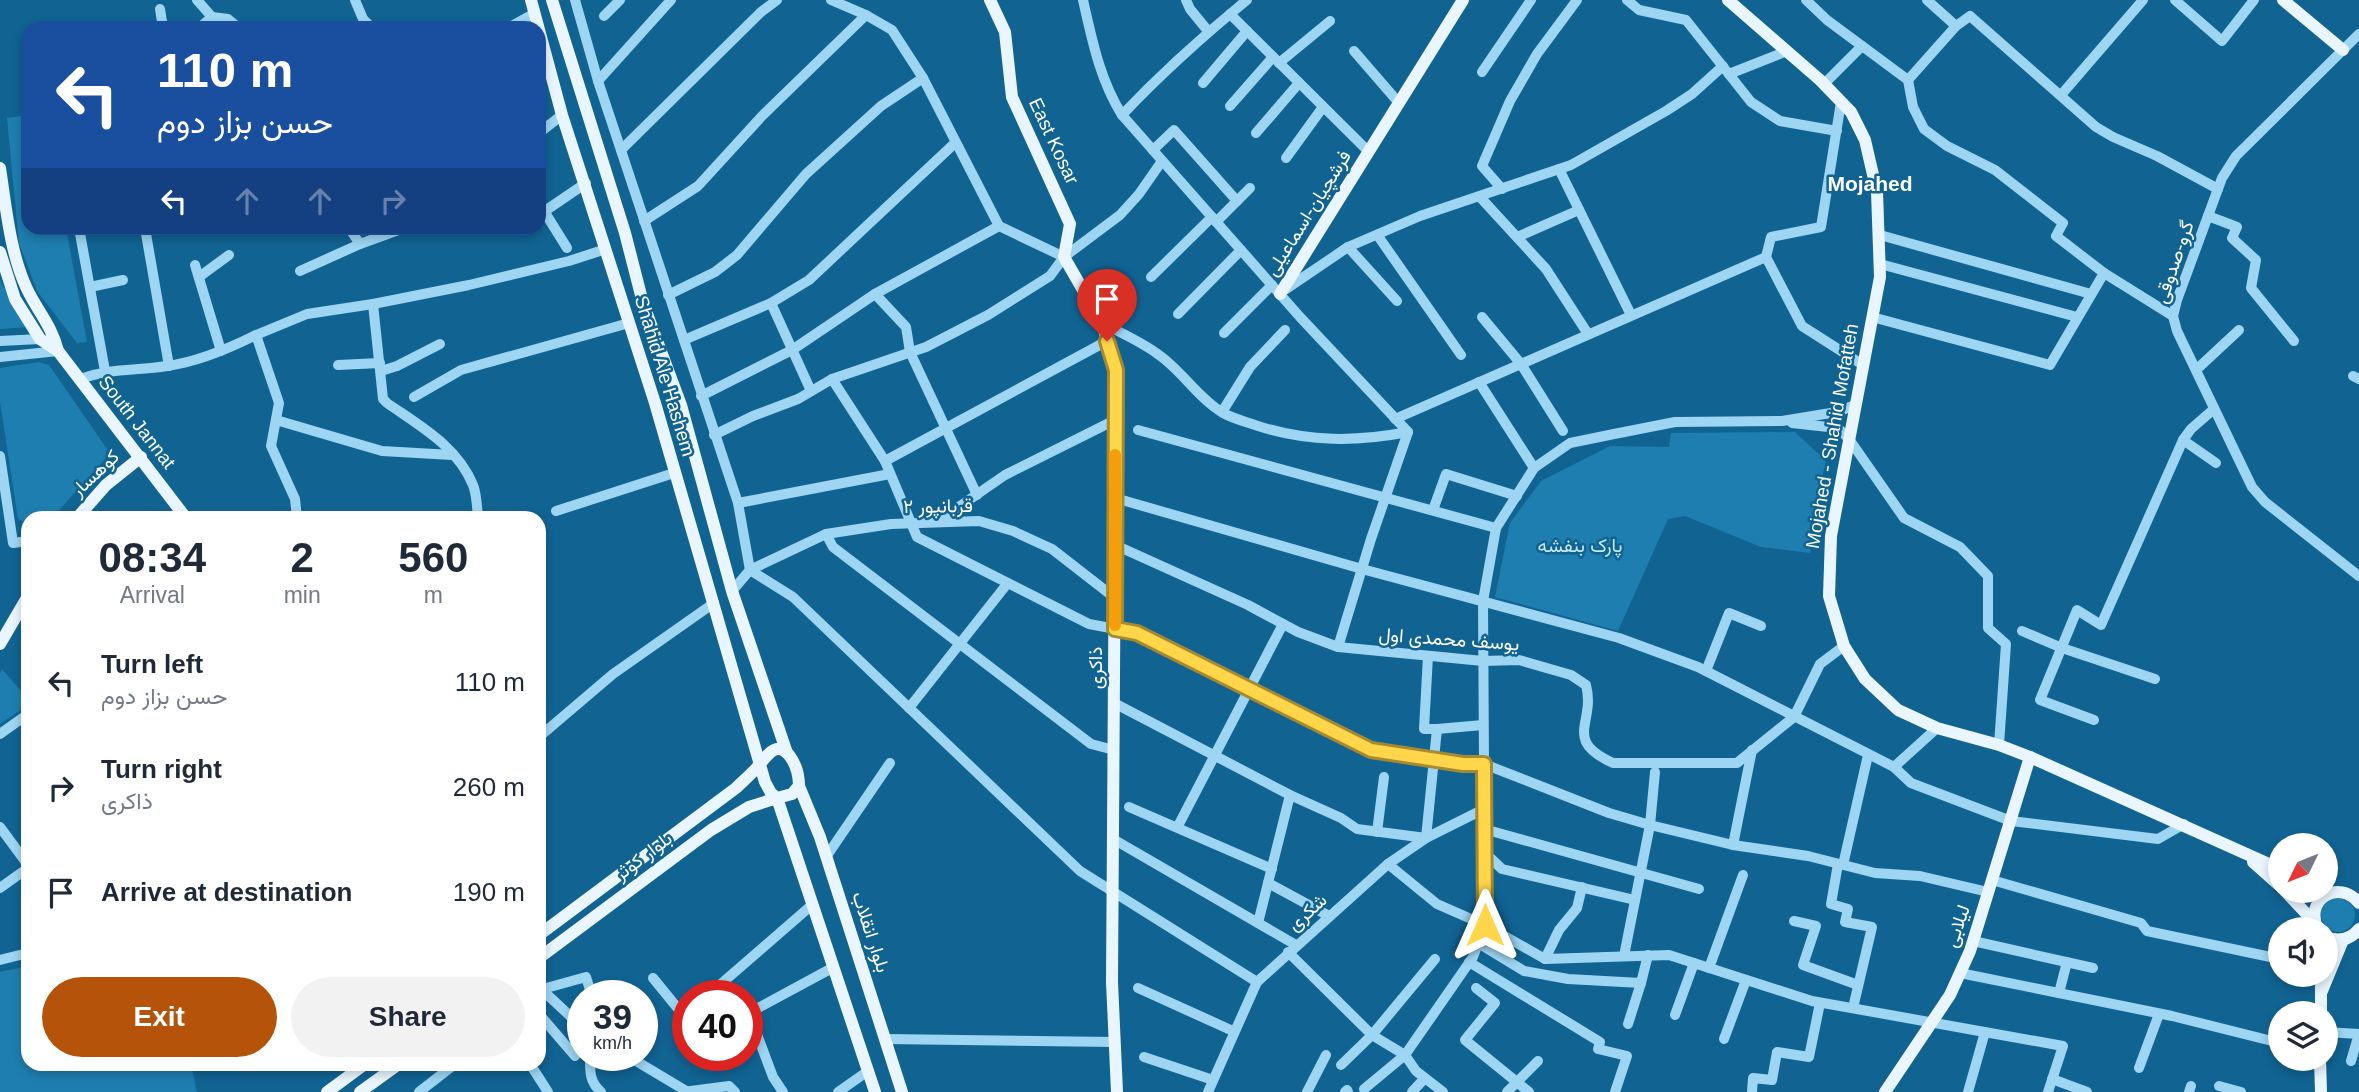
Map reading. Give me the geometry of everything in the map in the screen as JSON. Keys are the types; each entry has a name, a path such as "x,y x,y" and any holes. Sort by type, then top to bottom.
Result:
{"main road":[{"name":"Shahid Ale Hashem","path":"531,0 537,21"},
{"name":"Shahid Ale Hashem","path":"552,0 625,233 643,303 681,405 732,591 787,753"},
{"name":"East Kosar","path":"990,0 1005,32 1012,97 1070,224 1064,257"},
{"name":"فرشچیان-اسماعیلی","path":"1276,290 1369,152 1463,0"},
{"name":"Mojahed - Shahid Mofatteh","path":"1728,0 1825,84 1851,112 1865,141 1877,192 1880,277 1831,536 1829,596 1844,646 1865,679 1898,710 1937,728 1999,745 2030,757 2184,824 2242,853"},
{"path":"2283,0 2343,50"},
{"name":"Shahid Ale Hashem","path":"546,55 562,115 655,403 761,763"},
{"name":"South Jannat","path":"0,168 12,244 26,288 53,332 58,351"},
{"name":"South Jannat","path":"0,252 15,299 40,339 58,351 181,511"},
{"name":"ذاکری","path":"1064,257 1102,323 1116,370 1112,982 1117,1092"},
{"name":"کوهسار","path":"83,511 106,485 141,457"},
{"path":"0,644 21,608"},
{"path":"773,749 781,749 787,753 794,763 799,786 792,794 778,798 771,793 765,782 761,763 765,755 773,749"},
{"name":"لیلابی","path":"1885,1092 1950,995 1960,973 1973,941 2030,757"},
{"name":"بلوار کوثر","path":"546,930 736,788 761,763"},
{"name":"بلوار انقلاب","path":"799,786 813,904 874,1092"},
{"name":"بلوار کوثر","path":"546,953 711,830 748,807 778,798"},
{"name":"بلوار انقلاب","path":"778,798 806,838 826,857 902,1092"},
{"path":"661,844 672,858"},
{"path":"2242,853 2268,864"},
{"path":"2242,853 2268,876"},
{"path":"2338,891 2357,896"},
{"path":"2296,903 2308,917"},
{"path":"2338,940 2350,938 2359,929"},
{"path":"2322,991 2343,940"},
{"path":"2322,987 2322,1001"},
{"path":"327,1092 356,1071"},
{"path":"360,1092 389,1071"},
{"path":"2320,1071 2320,1092"}],"street":[{"path":"197,0 212,16 230,21"},
{"path":"355,0 365,21"},
{"path":"575,0 598,81 738,503 750,570 793,597 1080,871 1257,982"},
{"path":"604,16 620,0"},
{"path":"598,81 671,0"},
{"path":"621,150 761,12 778,0"},
{"path":"831,0 892,30 923,78 999,226 1064,257"},
{"path":"1083,0 1101,74 1110,97 1122,115 1276,290 1408,432"},
{"path":"1186,0 1208,31"},
{"path":"1122,115 1208,31 1247,0"},
{"path":"1482,72 1531,0"},
{"path":"1502,189 1482,166 1510,101 1537,54 1577,0"},
{"path":"1627,0 1639,10 1686,20 1752,102 1780,121 1837,131"},
{"path":"1806,0 1827,20 1908,80 1913,107 1924,129 1947,146 1995,170 2063,223 2056,236 2104,273 2173,316"},
{"path":"1927,0 1956,26"},
{"path":"2061,95 2143,0"},
{"path":"2175,0 2222,41 2255,0"},
{"path":"160,9 162,21"},
{"path":"521,21 535,13"},
{"path":"1230,14 1369,152"},
{"path":"644,221 698,186 761,117 866,15"},
{"path":"207,21 212,16"},
{"path":"1908,80 1956,26 1970,16 2096,127 2218,189"},
{"path":"1230,106 1276,60 1330,20"},
{"path":"1203,83 1247,31"},
{"name":"گرو-صدوقی","path":"2359,34 2236,156 2218,189 2176,300 2173,316 2177,331 2252,487 2264,502 2359,576"},
{"path":"1825,84 1862,46"},
{"path":"1354,51 1399,103"},
{"path":"1224,333 1276,290 1348,247 1420,216 1559,169 1589,156 1666,111 1726,70 1787,51"},
{"path":"668,295 715,272 737,255 806,174 881,106 923,78"},
{"path":"1256,132 1299,83"},
{"path":"1841,102 1821,227 1771,237 1766,257 1802,326 1863,365"},
{"path":"1286,158 1323,107"},
{"path":"546,128 562,115"},
{"path":"1153,150 1174,130 1237,201"},
{"path":"684,340 771,303 809,280 955,143"},
{"path":"714,435 832,379 926,347 988,315 1050,276 1064,257 1120,215 1139,194 1162,161"},
{"path":"1559,169 1631,316"},
{"path":"546,210 586,183"},
{"path":"1151,277 1250,188"},
{"path":"1480,197 1546,269 1588,334"},
{"path":"1517,237 1579,210"},
{"path":"2208,216 2237,227 2232,238 2256,260 2251,288 2294,341"},
{"path":"546,220 567,248"},
{"path":"701,396 792,350 875,294 999,226"},
{"path":"80,235 105,371"},
{"path":"146,235 169,366"},
{"path":"353,235 360,244"},
{"path":"300,271 385,235"},
{"path":"1880,235 2091,294"},
{"path":"1378,236 1461,355"},
{"path":"1348,247 1397,301"},
{"path":"80,379 105,371 169,366 221,352 307,314 469,285 569,261 606,249"},
{"path":"1178,314 1241,250"},
{"path":"199,276 229,255"},
{"path":"1395,419 1766,257"},
{"path":"1880,264 2077,317"},
{"path":"195,265 221,352"},
{"path":"1872,317 2050,365 2104,273"},
{"path":"90,287 123,280"},
{"path":"875,294 906,327 911,352 977,495"},
{"path":"771,303 811,391"},
{"path":"373,304 383,399 437,436 474,487 477,511"},
{"path":"1482,317 1521,363 1563,431"},
{"path":"414,397 461,370 629,323"},
{"path":"1102,323 1160,355 1194,390 1222,412 1283,434 1321,439 1368,440 1408,432"},
{"path":"1222,412 1250,367 1285,330"},
{"path":"2196,370 2239,330"},
{"path":"256,335 279,403 271,446 295,499 297,511"},
{"path":"0,341 40,339"},
{"path":"885,461 1107,341"},
{"path":"338,365 380,367 416,357 440,344"},
{"path":"0,358 58,351"},
{"path":"832,379 885,461 917,537 1089,624 1137,633 1371,750 1463,764 1484,764 1609,813 1650,825 1733,845 1808,856 1875,873 1990,886 2141,923 2147,932 2268,957"},
{"path":"1479,382 1534,468"},
{"path":"1782,421 1837,412 1855,405"},
{"path":"2094,720 2040,700 2077,610 2101,625 2183,440 2191,429 2214,409"},
{"path":"276,420 382,451 452,455"},
{"path":"935,524 1005,475 1115,420"},
{"path":"1364,1089 1405,1055 1469,962 1485,925 1483,601 1496,528 1534,468 1570,443 1675,422 1782,421 1840,430 1903,518 1960,547 1988,576 1988,628 2006,644 1999,745"},
{"path":"1138,430 1496,528"},
{"path":"1338,647 1408,432"},
{"path":"2183,440 2216,463"},
{"path":"0,456 13,543"},
{"path":"556,511 674,473"},
{"path":"738,503 890,474"},
{"path":"1433,510 1446,474 1517,496"},
{"path":"1115,498 1362,569 1619,638 1706,671 1894,767 1912,783 2011,821 2158,839 2184,824"},
{"name":"قربانپور ۲","path":"750,570 826,534 891,524 979,521 1013,531 1052,549 1115,598"},
{"path":"826,534 833,547 1091,744 1114,750"},
{"path":"0,545 21,542"},
{"name":"یوسف محمدی اول","path":"1115,545 1338,647 1483,661 1519,660 1571,675 1586,685 1589,698 1583,727 1585,742 1595,755 1613,763 1737,763 1794,716 1820,664 1844,646"},
{"path":"732,591 750,570"},
{"path":"909,708 1007,584"},
{"path":"546,731 613,674 714,603"},
{"path":"1706,671 1729,613 1761,626"},
{"path":"1178,827 1283,624"},
{"path":"2022,631 2062,648 2155,679"},
{"path":"1428,656 1424,729 1483,725"},
{"path":"1114,703 1290,795 1341,818 1357,829 1426,838 1437,729"},
{"path":"0,734 21,719"},
{"path":"1894,767 1937,728"},
{"path":"1733,845 1752,750"},
{"path":"1853,1008 1872,926 1845,922 1848,909 1831,904 1868,755"},
{"path":"826,857 890,763"},
{"path":"1624,956 1650,825 1655,772"},
{"path":"1377,832 1384,777"},
{"path":"1258,923 1290,795"},
{"path":"1129,807 1272,869"},
{"name":"شکری","path":"1208,1092 1257,982 1388,864 1426,838 1484,809"},
{"path":"0,827 21,856"},
{"path":"1484,829 1699,889"},
{"path":"1113,839 1258,923 1292,949 1372,1035 1405,1055 1424,1079 1443,1092"},
{"path":"1485,852 1502,869 1635,900"},
{"path":"1388,864 1437,904 1485,925 1545,958 1669,955 1820,1003 2063,1046 2048,1092"},
{"path":"0,888 21,872"},
{"path":"1709,968 1743,875"},
{"path":"1268,883 1329,916"},
{"path":"1545,958 1559,930 1577,908 1581,887"},
{"path":"726,980 813,904"},
{"path":"1794,920 1816,926 1803,965 1857,985"},
{"path":"1973,941 2093,968"},
{"path":"1478,943 1524,971 1568,979 1641,983"},
{"path":"0,960 21,955"},
{"path":"1628,1024 1648,955"},
{"path":"1341,1065 1372,1035 1435,959"},
{"path":"1469,962 1600,1042 1598,1049 1627,1056 1615,1092"},
{"path":"2059,993 2067,962"},
{"path":"1675,1016 1694,963"},
{"path":"763,1006 834,967"},
{"path":"1960,973 2159,1014 2268,1041"},
{"path":"653,978 672,1000"},
{"path":"1724,1040 1746,980"},
{"path":"546,987 567,982"},
{"path":"1138,988 1233,1031"},
{"path":"1476,988 1495,1003 1465,1040 1529,1092"},
{"path":"546,995 567,1014"},
{"path":"1752,1092 1753,1078 1772,1080 1777,1052 1809,1057 1820,1003"},
{"path":"2139,1068 2159,1014"},
{"path":"546,1022 567,1047"},
{"path":"1968,1092 1985,1032"},
{"path":"2338,1033 2358,1034 2351,1061"},
{"path":"885,1039 1115,1042"},
{"path":"763,1052 773,1077 783,1092"},
{"path":"1307,1092 1326,1055"},
{"path":"1144,1057 1213,1080"},
{"path":"1507,1092 1538,1061"},
{"path":"419,1092 446,1071"},
{"path":"534,1071 548,1092"},
{"path":"590,1071 594,1085 601,1092"},
{"path":"653,1071 686,1091 729,1086 735,1092"},
{"path":"838,1092 868,1072"},
{"path":"1412,1092 1424,1079"},
{"path":"2052,1079 2087,1092"},
{"path":"2219,1086 2241,1092"}],"green space":[{"path":"21,116 21,235 67,235 87,342 77,343 37,291 19,243 7,118"},
{"path":"0,279 1,282 28,327 0,329"},
{"path":"39,362 49,365 107,449 105,459 58,511 21,511 21,520 18,519 0,402 0,368"},
{"name":"پارک بنفشه","path":"1795,432 1826,461 1817,499 1810,553 1761,547 1685,516 1668,519 1618,631 1495,597 1510,523 1541,481 1610,446 1669,447 1671,433"},
{"path":"2,669 21,691 21,710 0,724"},
{"path":"2338,898 2345,899 2354,908 2354,922 2345,931 2338,932 2338,917 2321,917 2322,908 2326,903 2338,903"},
{"path":"21,968 21,1071 192,1071 197,1092 0,1092 0,972"}],"slow traffic":[{"path":"1115,455 1115,625"}],"district":[{"name":"Mojahed","path":"1870,183"}],"route":[{"path":"1107,341 1116,370 1115,629 1137,633 1371,750 1463,764 1484,764 1485,925"}]}
